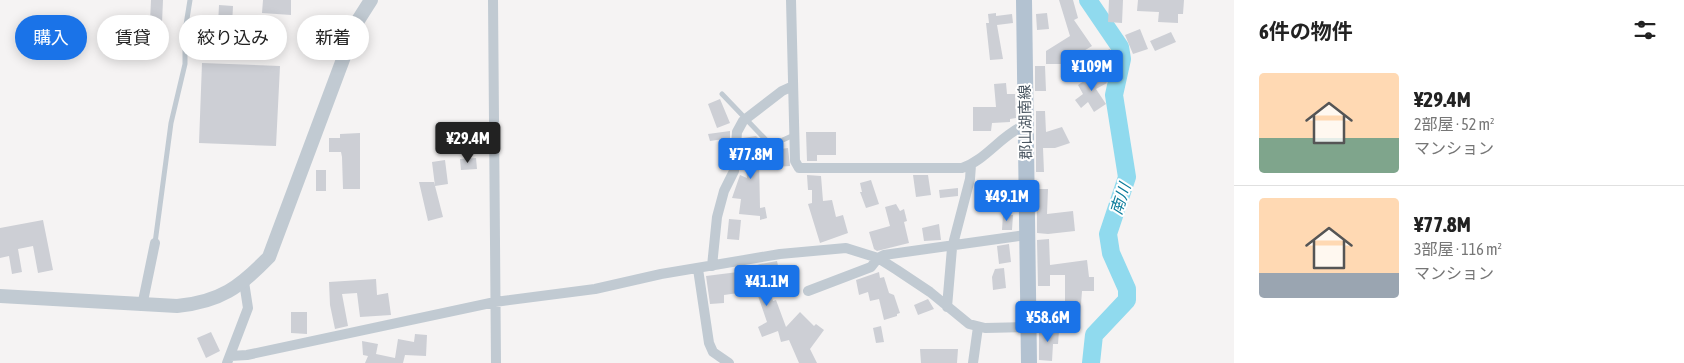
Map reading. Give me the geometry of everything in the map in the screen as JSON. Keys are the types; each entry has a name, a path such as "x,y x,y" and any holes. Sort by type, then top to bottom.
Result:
{"main road":[{"name":"郡山湖南線","path":"1024,0 1028,327 1032,363"}],"street":[{"path":"0,296 142,306 198,304 219,297 244,282 269,258 358,22 371,0"},
{"path":"493,0 496,363"},
{"path":"791,0 795,162 802,170 962,168 971,165 1015,129 1025,125"},
{"path":"712,266 717,217 724,191 734,171 737,132 746,118 782,91 793,86"},
{"path":"947,307 953,244 970,179 971,165"},
{"path":"808,291 871,266 878,258 884,255 1026,235"},
{"path":"142,306 155,243"},
{"path":"228,359 495,302 595,289 661,274 780,254 846,248 878,258 930,292 960,318 978,327 1028,327"},
{"path":"698,269 709,343 713,352 729,363"},
{"path":"228,359 248,308 244,282"},
{"path":"973,363 978,327"}],"lane":[{"path":"155,243 171,123 185,64 186,31 190,0"},
{"path":"722,94 746,118 759,135 769,143 776,143 794,134"}],"building":[{"path":"151,0 163,0 162,15 150,15"},
{"path":"263,0 291,0 291,15 262,13"},
{"path":"1059,0 1073,0 1078,18 1074,20 1092,46 1062,64 1046,64 1046,51 1070,36"},
{"path":"1109,0 1123,0 1122,23 1108,22"},
{"path":"1138,0 1184,0 1183,14 1178,14 1178,23 1158,22 1159,12 1137,11"},
{"path":"219,5 233,6 233,15 218,15"},
{"path":"996,13 996,16 1012,14 1013,23 997,25 1003,59 990,60 986,23 989,23 988,14"},
{"path":"1047,13 1049,29 1037,30 1036,14"},
{"path":"1140,29 1148,49 1133,54 1125,35"},
{"path":"1171,32 1176,42 1155,51 1150,41"},
{"path":"1110,49 1117,65 1101,72 1097,64 1104,60 1101,53"},
{"path":"202,63 280,66 276,146 199,143"},
{"path":"1035,66 1045,66 1046,91 1035,91"},
{"path":"1099,71 1107,83 1096,89 1106,104 1094,112 1088,102 1081,108 1075,100 1083,94 1078,85"},
{"path":"1006,83 1007,94 1015,94 1016,118 1010,119 1010,122 992,123 991,131 973,131 973,107 996,107 994,84"},
{"path":"720,99 730,123 717,128 708,104"},
{"path":"1036,111 1045,111 1046,132 1062,127 1070,143 1055,148 1043,148 1044,172 1036,172"},
{"path":"730,131 730,138 710,141 708,134"},
{"path":"806,132 836,132 836,155 817,155 817,161 807,161"},
{"path":"360,133 360,189 343,189 341,152 329,152 329,138 340,138 340,134"},
{"path":"756,136 761,141 762,159 759,159 760,208 765,207 767,218 760,220 760,216 739,214 741,199 732,198 740,175 747,178 743,138"},
{"path":"788,148 790,166 775,167 773,150"},
{"path":"476,158 477,169 461,170 460,159"},
{"path":"445,160 448,184 435,186 432,162"},
{"path":"316,170 326,170 326,191 316,191"},
{"path":"807,175 821,176 823,201 832,200 836,217 843,215 848,233 820,243 808,204 812,203 812,190 808,190"},
{"path":"913,175 928,175 931,195 916,197"},
{"path":"871,180 879,204 866,208 860,192 862,192 860,183"},
{"path":"419,182 434,182 443,217 428,221"},
{"path":"958,188 958,196 940,198 939,190"},
{"path":"1037,189 1048,189 1047,214 1073,211 1075,231 1048,234 1037,233"},
{"path":"896,204 900,211 904,209 907,221 904,222 909,243 877,251 874,249 869,232 890,226 885,207"},
{"path":"1003,214 1013,215 1012,230 1002,230"},
{"path":"729,219 741,220 739,240 727,239"},
{"path":"43,220 53,270 38,273 33,246 18,249 22,272 12,274 9,256 0,258 0,228"},
{"path":"939,224 941,240 924,241 922,228"},
{"path":"1049,239 1050,265 1087,260 1089,277 1094,277 1094,291 1082,291 1080,318 1065,317 1065,275 1050,275 1050,286 1038,286 1037,240"},
{"path":"1009,244 1011,262 999,264 997,246"},
{"path":"777,261 781,279 766,282 773,301 776,300 786,327 800,312 814,326 816,324 824,330 810,349 817,363 799,363 789,340 781,342 778,331 762,337 758,327 767,322 758,296 755,297 753,291 724,295 724,303 710,304 706,276 746,271 745,269 760,264"},
{"path":"1004,268 1006,288 993,290 992,277 995,269"},
{"path":"879,272 880,278 884,277 889,293 894,295 900,313 897,316 884,320 879,299 870,301 868,292 859,295 856,280"},
{"path":"376,279 377,295 388,293 391,315 360,317 357,293 342,294 348,326 335,329 330,305 329,282"},
{"path":"928,299 934,309 918,315 914,305"},
{"path":"291,312 307,312 307,334 291,333"},
{"path":"881,326 884,342 876,343 873,328"},
{"path":"1045,326 1054,326 1053,331 1059,331 1058,344 1053,344 1052,361 1039,360 1039,332 1045,332"},
{"path":"211,332 220,351 206,358 197,338"},
{"path":"415,334 427,335 426,356 405,355 403,363 365,363 368,356 363,355 362,341 378,344 376,354 395,358 398,339 414,342"},
{"path":"920,349 958,349 957,363 921,363"}],"waterway":[{"name":"南川","path":"1088,0 1120,47 1122,59 1114,95 1127,177 1108,234 1111,253 1127,289 1127,300 1094,335 1091,363"}]}
